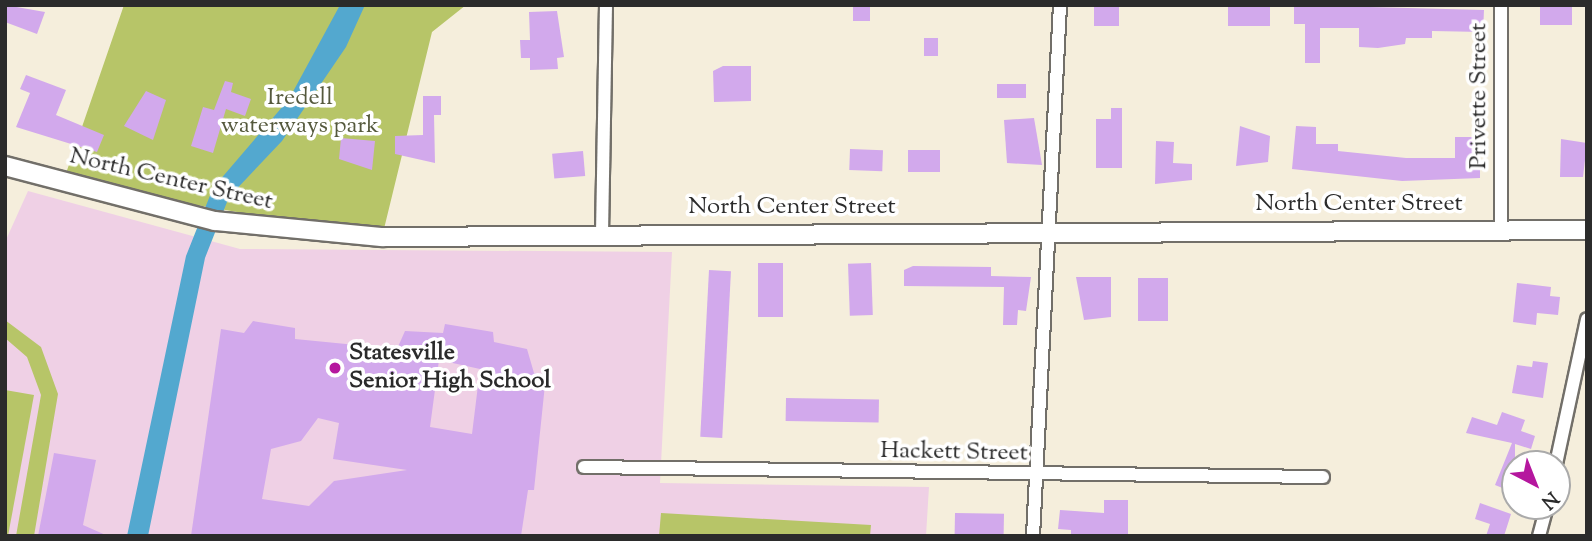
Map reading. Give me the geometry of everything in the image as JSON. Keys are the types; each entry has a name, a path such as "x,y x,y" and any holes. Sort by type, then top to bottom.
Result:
{"main road":[{"name":"North Center Street","path":"5,166 210,220 298,233 1587,230"}],"street":[{"path":"603,234 606,5"},
{"path":"1033,536 1054,230 1060,5"},
{"name":"Privette Street","path":"1501,5 1501,229"},
{"path":"1559,450 1587,319"},
{"name":"Hackett Street","path":"584,467 1037,476 1323,477"}],"shaded area":[{"name":"Statesville Senior High School","path":"28,191 240,249 672,252 660,483 929,487 926,536 5,536 5,242"}],"green space":[{"name":"Iredell waterways park","path":"124,5 466,5 432,32 382,237 63,182"},
{"path":"5,320 41,347 58,394 34,536 16,536 41,395 27,357 5,338"},
{"path":"5,390 34,395 8,536 5,536"},
{"path":"661,513 871,525 870,536 659,536"}],"water":[{"path":"340,5 365,5 346,47 282,141 229,197 205,258 148,536 127,536 186,256 213,188 289,99"}],"building":[{"path":"5,5 45,12 37,34 5,22"},
{"path":"853,5 870,5 870,21 853,21"},
{"path":"1094,5 1119,5 1119,26 1094,26"},
{"path":"1228,5 1270,5 1270,26 1228,26"},
{"path":"1294,5 1484,10 1483,32 1432,31 1432,38 1406,38 1405,44 1378,48 1359,47 1359,28 1320,28 1320,63 1305,63 1305,24 1294,24"},
{"path":"1540,5 1572,5 1572,25 1540,25"},
{"path":"557,11 564,57 557,58 558,69 530,70 530,58 521,58 520,40 530,40 529,12"},
{"path":"924,38 938,38 938,56 924,56"},
{"path":"723,66 751,66 751,101 714,102 713,71"},
{"path":"26,75 66,90 56,115 104,135 97,152 16,127 30,93 20,89"},
{"path":"225,81 233,83 231,92 251,99 245,116 226,109 213,153 191,146 203,107 214,110"},
{"path":"997,84 1026,84 1026,98 997,98"},
{"path":"146,91 166,100 153,140 124,126"},
{"path":"423,96 441,96 441,115 434,115 435,163 395,154 395,136 423,135"},
{"path":"1111,108 1122,108 1122,168 1096,168 1096,119 1111,119"},
{"path":"1034,118 1042,165 1007,163 1004,120"},
{"path":"1240,126 1270,136 1268,162 1236,166"},
{"path":"1296,126 1316,127 1316,144 1338,144 1338,151 1406,158 1455,158 1455,137 1480,137 1480,178 1402,181 1292,169"},
{"path":"341,138 375,141 372,170 339,159"},
{"path":"1561,139 1587,143 1583,177 1560,177"},
{"path":"1156,141 1174,142 1173,163 1192,164 1192,180 1155,184"},
{"path":"850,149 883,150 882,171 849,170"},
{"path":"908,150 940,150 940,172 908,172"},
{"path":"583,151 585,176 554,179 552,154"},
{"path":"758,263 783,263 783,317 758,317"},
{"path":"871,263 873,315 850,316 848,264"},
{"path":"913,266 991,267 991,276 1031,277 1026,311 1018,310 1017,325 1003,325 1004,287 904,286 904,270"},
{"path":"709,270 731,271 722,438 700,437"},
{"path":"1076,277 1111,277 1111,317 1084,320"},
{"path":"1138,278 1168,278 1168,321 1138,321"},
{"path":"1517,283 1551,287 1550,296 1560,297 1558,315 1537,313 1536,325 1513,322"},
{"path":"253,321 295,328 295,339 397,349 405,331 443,333 445,324 493,332 494,342 527,349 534,373 546,375 534,490 528,490 521,536 191,536 221,329 244,333","holes":["439,360 480,369 472,434 430,427","318,418 339,423 333,459 407,470 334,481 309,506 262,499 271,449 301,441"]},
{"path":"1533,361 1548,363 1543,398 1512,393 1517,365 1532,367"},
{"path":"786,398 879,400 879,423 786,421"},
{"path":"1502,412 1525,420 1521,431 1535,436 1531,449 1515,444 1515,450 1509,450 1512,443 1466,433 1472,417 1497,425"},
{"path":"54,453 96,460 83,525 108,536 38,536"},
{"path":"1501,470 1501,487 1495,485"},
{"path":"1104,500 1128,500 1128,534 1071,536 1071,530 1058,529 1060,510 1104,513"},
{"path":"1480,503 1501,510 1501,520 1509,520 1504,536 1486,536 1490,524 1475,519"},
{"path":"955,513 1004,514 1004,536 955,536"}],"place":[{"name":"Statesville Senior High School","path":"335,368"}]}
